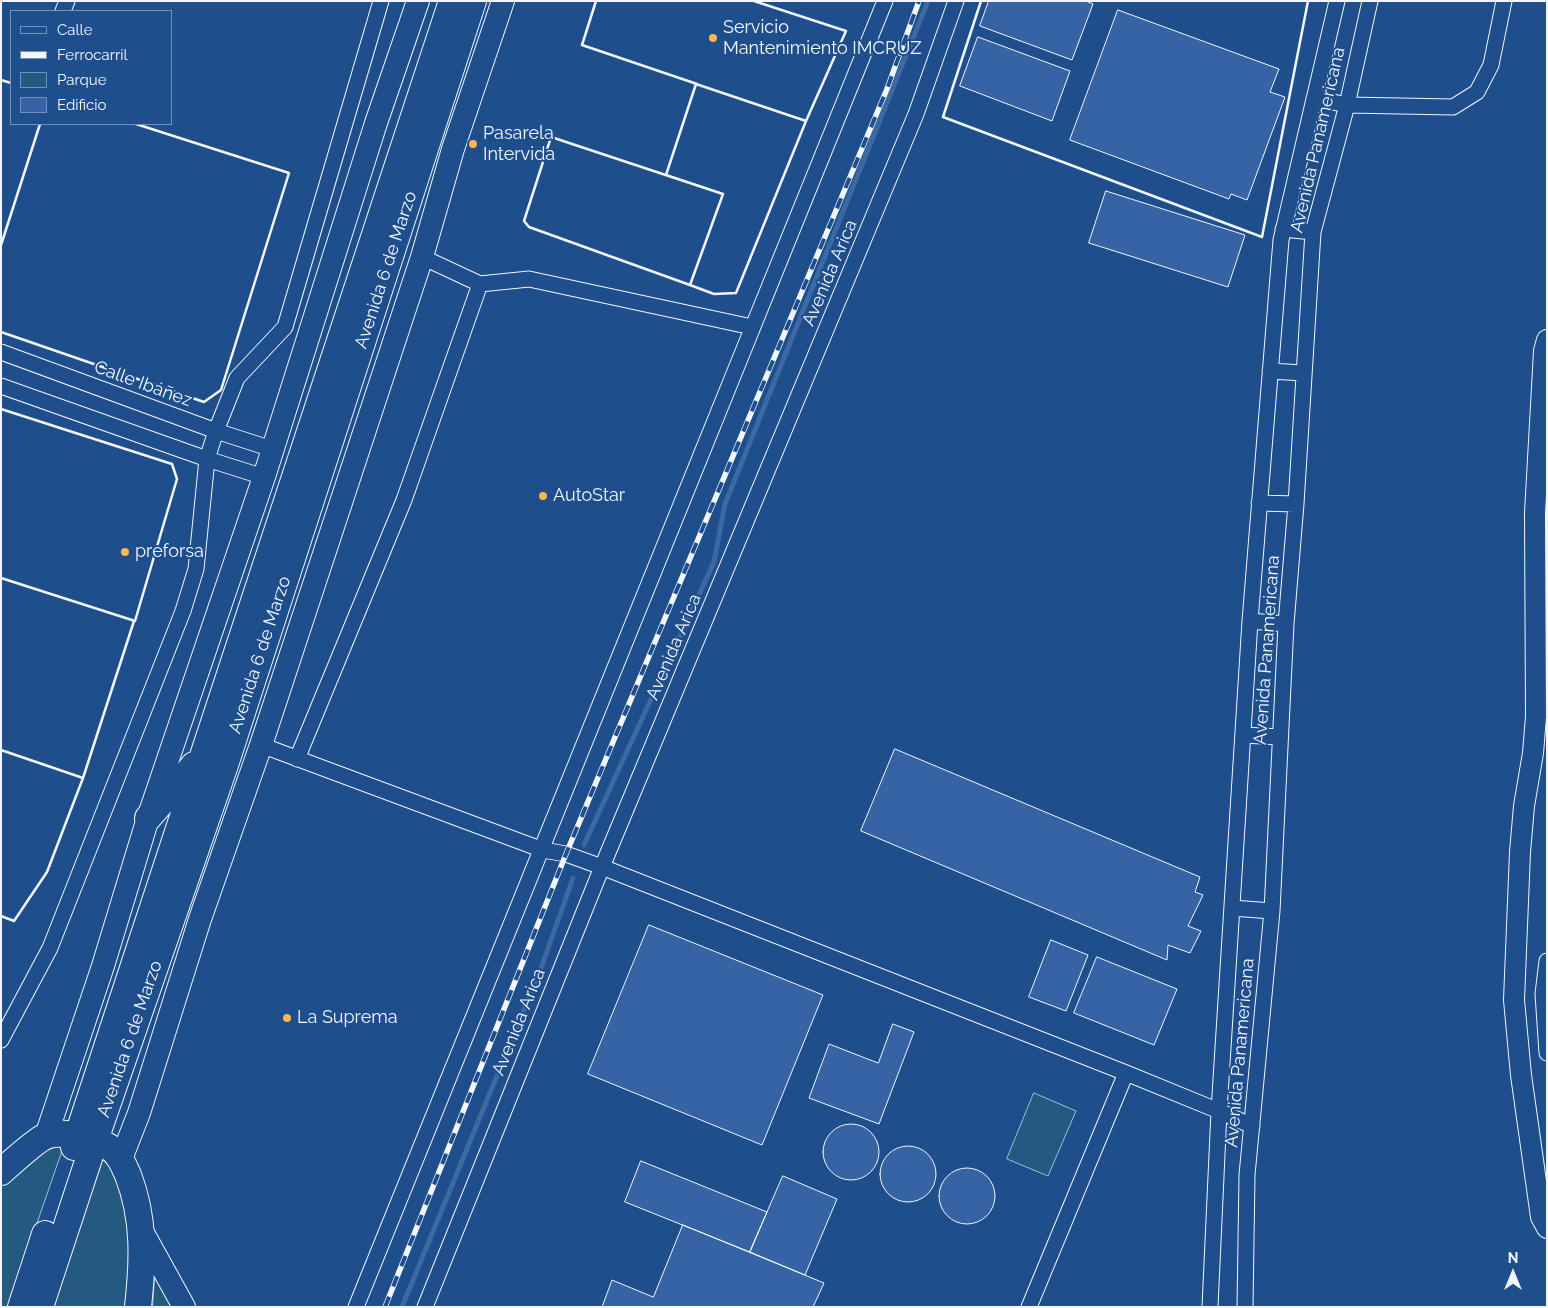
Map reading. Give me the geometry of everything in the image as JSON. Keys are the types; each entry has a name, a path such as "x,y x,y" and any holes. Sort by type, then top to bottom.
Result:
{"highway":[{"name":"Avenida 6 de Marzo","path":"40,1307 86,1138 203,755 452,1"},
{"name":"Avenida 6 de Marzo","path":"21,1307 225,765 473,1"},
{"path":"148,818 203,755"},
{"path":"1,1172 46,1136 62,1134 86,1138 109,1147 122,1159 134,1190 142,1231 142,1274 138,1307"}],"main road":[{"path":"46,1136 103,966 148,818 264,477 376,123 418,1"},
{"name":"Avenida 6 de Marzo","path":"122,1159 139,1112 200,919 261,745 422,257 453,149 502,1"},
{"path":"1547,340 1544,351 1535,513 1536,717 1520,852 1514,1000 1521,1075 1541,1216 1547,1228"},
{"path":"142,1231 184,1307"}],"street":[{"path":"1,1040 50,948 183,611 196,569 207,459 216,431 237,378 285,327 381,1"},
{"path":"356,1307 543,850 885,1"},
{"name":"Avenida Arica","path":"425,1307 602,867 916,114 956,1"},
{"name":"Avenida Panamericana","path":"1210,1307 1219,1111 1250,622 1281,240 1337,1"},
{"name":"Avenida Panamericana","path":"1245,1307 1247,1175 1272,911 1286,624 1296,504 1313,232 1347,105 1370,1"},
{"path":"1314,98 1347,105 1453,107 1477,92 1491,65 1504,1"},
{"path":"1284,229 1313,232"},
{"path":"422,257 480,284 529,279 752,328"},
{"path":"297,759 404,500 480,284"},
{"name":"Calle Ibáñez","path":"1,352 216,431 272,448"},
{"path":"1270,371 1304,373"},
{"path":"1,386 207,459 264,477"},
{"path":"1260,502 1296,504"},
{"path":"1250,622 1286,624"},
{"path":"1243,734 1280,737"},
{"path":"261,745 543,850 566,854 602,867 1126,1073 1252,1126"},
{"path":"1232,908 1272,911"},
{"path":"1547,961 1543,994 1547,1054"},
{"path":"1029,1307 1126,1073"}],"green space":[{"path":"1034,1093 1076,1111 1048,1176 1007,1159"},
{"path":"64,1145 8,1307 1,1307 1,1186 14,1173 38,1155"},
{"path":"101,1158 115,1172 124,1196 131,1249 128,1307 53,1307"},
{"path":"155,1272 174,1307 153,1307"}],"building":[{"path":"989,1 1086,1 1093,4 1072,60 980,26"},
{"path":"1118,10 1279,69 1270,92 1285,97 1247,200 1231,194 1229,199 1070,140"},
{"path":"978,37 1070,71 1052,121 960,86"},
{"path":"1106,191 1245,235 1228,287 1089,243"},
{"path":"895,749 1200,877 1195,892 1203,895 1188,926 1201,931 1190,953 1168,945 1167,960 861,831"},
{"path":"649,925 823,995 762,1145 588,1074"},
{"path":"1051,940 1088,955 1066,1011 1029,997"},
{"path":"1097,957 1177,989 1154,1045 1074,1013"},
{"path":"893,1024 914,1032 879,1124 809,1098 829,1044 878,1063"},
{"path":"851,1124 862,1126 871,1132 877,1141 879,1152 877,1163 871,1172 862,1178 851,1180 840,1178 831,1172 825,1163 823,1152 825,1141 831,1132 840,1126"},
{"path":"908,1146 919,1148 928,1154 934,1163 936,1174 934,1185 928,1194 919,1200 908,1202 897,1200 888,1194 882,1185 880,1174 882,1163 888,1154 897,1148"},
{"path":"641,1161 767,1212 750,1252 625,1202"},
{"path":"967,1168 978,1170 987,1176 993,1185 995,1196 993,1207 987,1216 978,1222 967,1224 956,1222 947,1216 941,1207 939,1196 941,1185 947,1176 956,1170"},
{"path":"783,1176 837,1199 805,1275 750,1252"},
{"path":"683,1225 824,1283 813,1307 602,1307 612,1280 653,1297"}],"waterway":[{"path":"584,845 714,562 725,504 928,1"},
{"path":"402,1307 540,971 573,878"}],"railway":[{"path":"385,1307 566,854 887,89 919,1"}],"wall":[{"path":"596,1 582,45 697,84"},
{"path":"754,1 846,31 806,121"},
{"path":"981,1 943,117 1262,237 1308,1"},
{"path":"1,80 10,83"},
{"path":"696,84 806,121 736,293 714,294 690,285 723,194 666,175 696,84"},
{"path":"1,245 40,125"},
{"path":"1,332 204,402 221,390 289,173 139,125"},
{"path":"551,137 723,194 690,285 529,227 524,221 551,137"},
{"path":"1,409 172,464 177,479 135,621 1,578"},
{"path":"1,750 83,778 134,621"},
{"path":"1,916 14,921 47,872 82,778"}],"place":[{"name":"Servicio Mantenimiento IMCRUZ","path":"713,38"},
{"name":"Pasarela Intervida","path":"473,144"},
{"name":"AutoStar","path":"543,496"},
{"name":"preforsa","path":"125,552"},
{"name":"La Suprema","path":"287,1018"}]}
